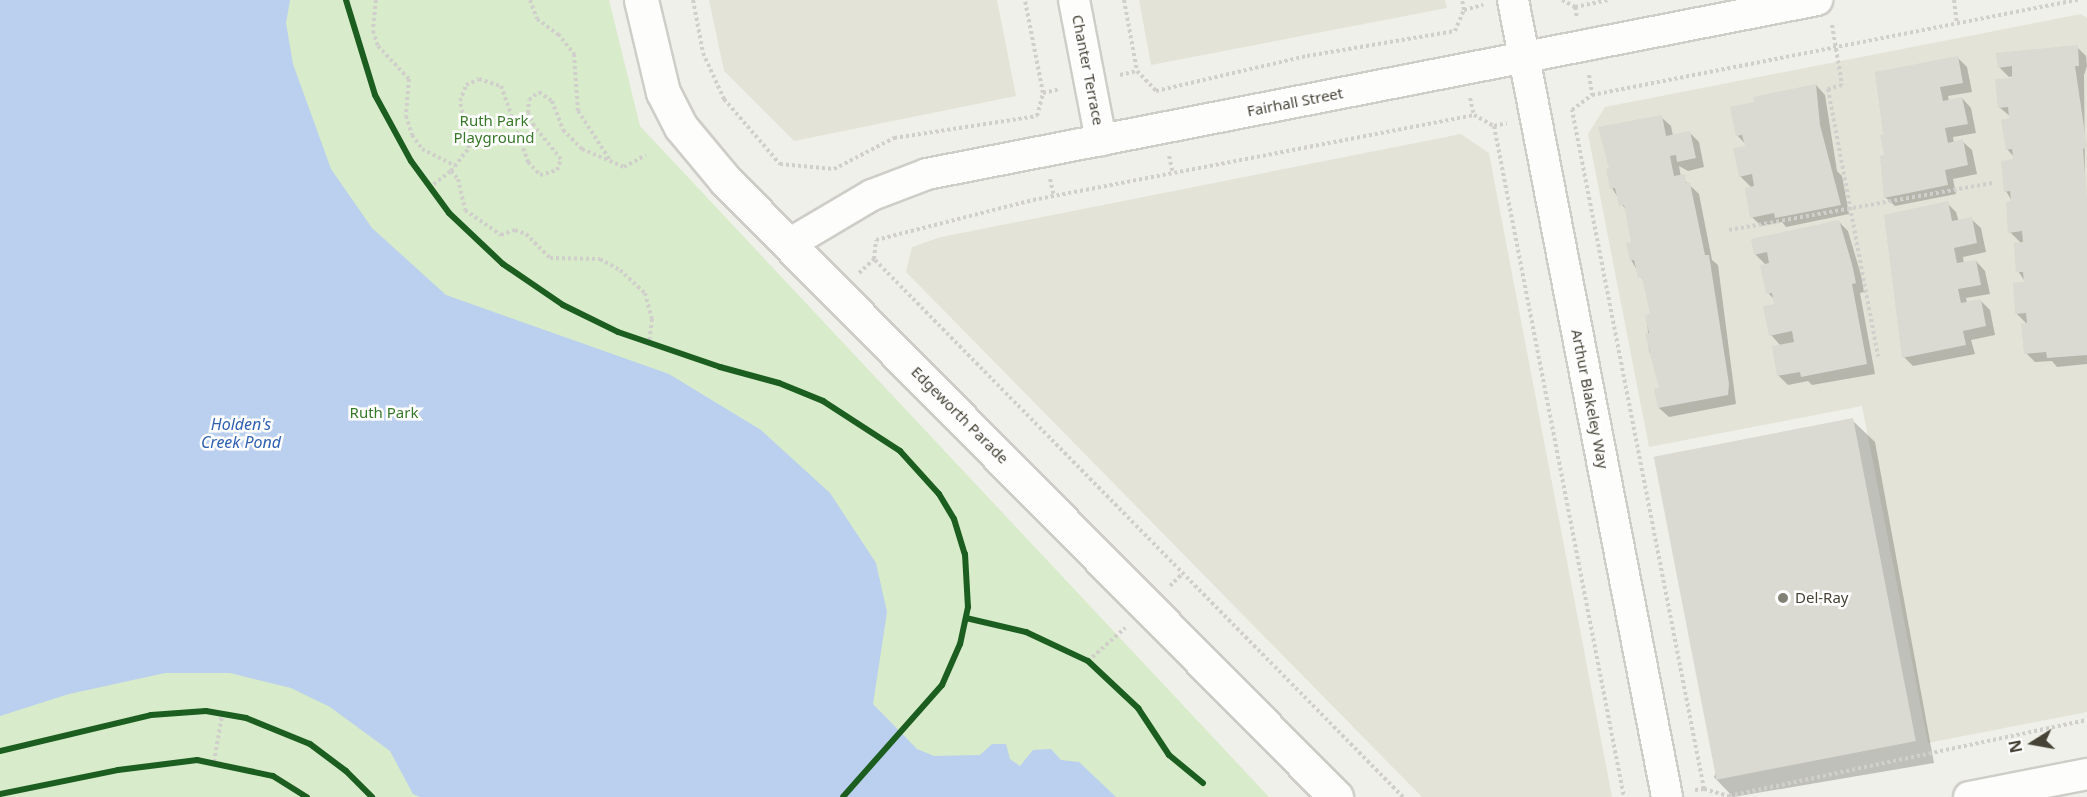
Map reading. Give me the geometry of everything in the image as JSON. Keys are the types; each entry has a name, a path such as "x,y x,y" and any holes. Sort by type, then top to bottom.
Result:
{"street":[{"name":"Edgeworth Parade","path":"640,0 653,60 681,127 726,181 1336,797"},
{"name":"Chanter Terrace","path":"1074,0 1101,140"},
{"name":"Arthur Blakeley Way","path":"1513,0 1667,797"},
{"name":"Fairhall Street","path":"789,244 838,213 903,180 1524,57 1824,6"},
{"path":"1969,797 2087,774"}],"path":[{"path":"376,0 373,31 378,46 409,79 406,116 412,135 422,149 455,166"},
{"path":"530,0 537,19 558,34 574,54 578,111 611,161"},
{"path":"693,0 703,53 724,99 780,164 834,169 894,138 1037,116 1043,93 1025,0"},
{"path":"1124,0 1137,71 1156,91 1307,56 1455,31 1464,10 1462,0"},
{"path":"1562,0 1575,7 1609,0"},
{"path":"1953,0 1957,23"},
{"path":"2078,0 1592,95 1572,110 1704,789 1729,797 2087,720"},
{"path":"1824,6 1842,86 1828,89 1878,356"},
{"path":"429,188 451,171 469,148 460,101 466,85 478,79 501,86 528,162 540,175 557,170 561,159 534,126 528,113 530,100 539,92 552,101 563,130 582,149 624,167 646,154"},
{"path":"1403,797 874,259 876,240 1033,200 1474,115 1494,126 1624,797"},
{"path":"451,171 458,179 465,210 501,235 515,230 526,234 550,258 600,259 620,270 645,293 652,319 649,343"},
{"path":"423,179 436,196"},
{"path":"1729,230 1994,183"},
{"path":"638,339 658,346"},
{"path":"1078,655 1096,667"},
{"path":"214,713 230,716"},
{"path":"214,762 222,715"},
{"path":"206,761 224,765"}],"shaded area":[{"path":"709,0 997,0 1016,96 794,141 724,71"},
{"path":"1139,0 1445,0 1447,8 1151,65"},
{"path":"2081,14 2087,18 2087,712 1928,743 1862,406 1649,447 1588,134 1605,107"},
{"path":"1461,134 1489,153 1612,797 1422,797 906,272 912,247 941,237"}],"green space":[{"name":"Holden's Creek Pond","path":"0,0 609,0 640,126 1269,797 0,797"}],"water":[{"name":"Holden's Creek Pond","path":"0,0 290,0 286,23 293,64 331,169 372,228 446,295 669,374 761,430 830,493 876,563 887,612 873,704 917,749 934,756 980,755 992,744 1006,744 1010,759 1020,766 1033,750 1051,749 1061,760 1079,762 1116,797 420,797 413,794 390,751 330,707 291,688 230,673 165,673 69,694 0,716"}],"building":[{"path":"2078,45 2079,66 2075,66 2087,147 2083,149 2087,198 2087,355 2047,358 2046,352 2024,354 2021,324 2027,323 2026,313 2015,314 2013,283 2024,282 2023,272 2016,272 2014,243 2023,242 2022,231 2008,233 2006,202 2011,201 2010,191 2004,192 2001,161 2013,159 2013,156 2012,149 2006,150 2001,120 2009,118 2008,107 1998,108 1995,79 2012,78 2012,66 1998,68 1996,53"},
{"path":"1958,56 1963,83 1940,87 1943,101 1962,97 1968,124 1945,128 1948,143 1963,139 1968,165 1945,170 1948,185 1884,198 1880,156 1884,155 1880,135 1883,135 1875,72"},
{"path":"1816,84 1820,125 1841,205 1775,218 1774,213 1750,218 1745,188 1754,186 1752,174 1739,177 1733,148 1745,146 1742,135 1736,136 1730,107 1754,102 1753,97"},
{"path":"1662,115 1666,136 1690,131 1696,158 1677,162 1676,155 1670,156 1674,176 1685,174 1686,183 1690,183 1705,255 1709,255 1729,384 1728,395 1658,408 1654,389 1659,388 1645,334 1649,333 1645,315 1650,314 1642,277 1638,278 1634,260 1630,261 1626,243 1631,242 1624,205 1619,206 1615,188 1610,189 1606,169 1609,168 1598,127"},
{"path":"1948,201 1952,221 1972,217 1977,243 1954,248 1957,263 1976,260 1981,285 1958,289 1961,303 1981,299 1986,326 1963,331 1966,345 1902,358 1884,215"},
{"path":"1839,220 1856,283 1852,284 1867,364 1801,377 1800,372 1777,376 1772,346 1794,342 1792,331 1769,336 1763,306 1774,304 1772,293 1766,294 1760,265 1769,263 1767,252 1754,255 1751,239"},
{"name":"Del-Ray","path":"1853,418 1916,741 1717,780 1654,457"}],"cycle path":[{"path":"346,0 375,95 411,161 449,213 503,264 563,305 618,332 720,367 779,383 823,401 900,451 939,494 954,519 965,554 968,607 960,644 942,685 843,797"},
{"path":"966,618 1026,632 1088,661 1138,708 1169,755 1203,783"},
{"path":"0,751 151,715 206,711 246,718 310,744 346,771 372,797"},
{"path":"0,794 118,770 197,760 273,776 307,797"}],"place":[{"name":"Del-Ray","path":"1783,598"}],"park label":[{"name":"Ruth Park Playground","path":"494,128"},
{"name":"Ruth Park","path":"384,413"}]}
